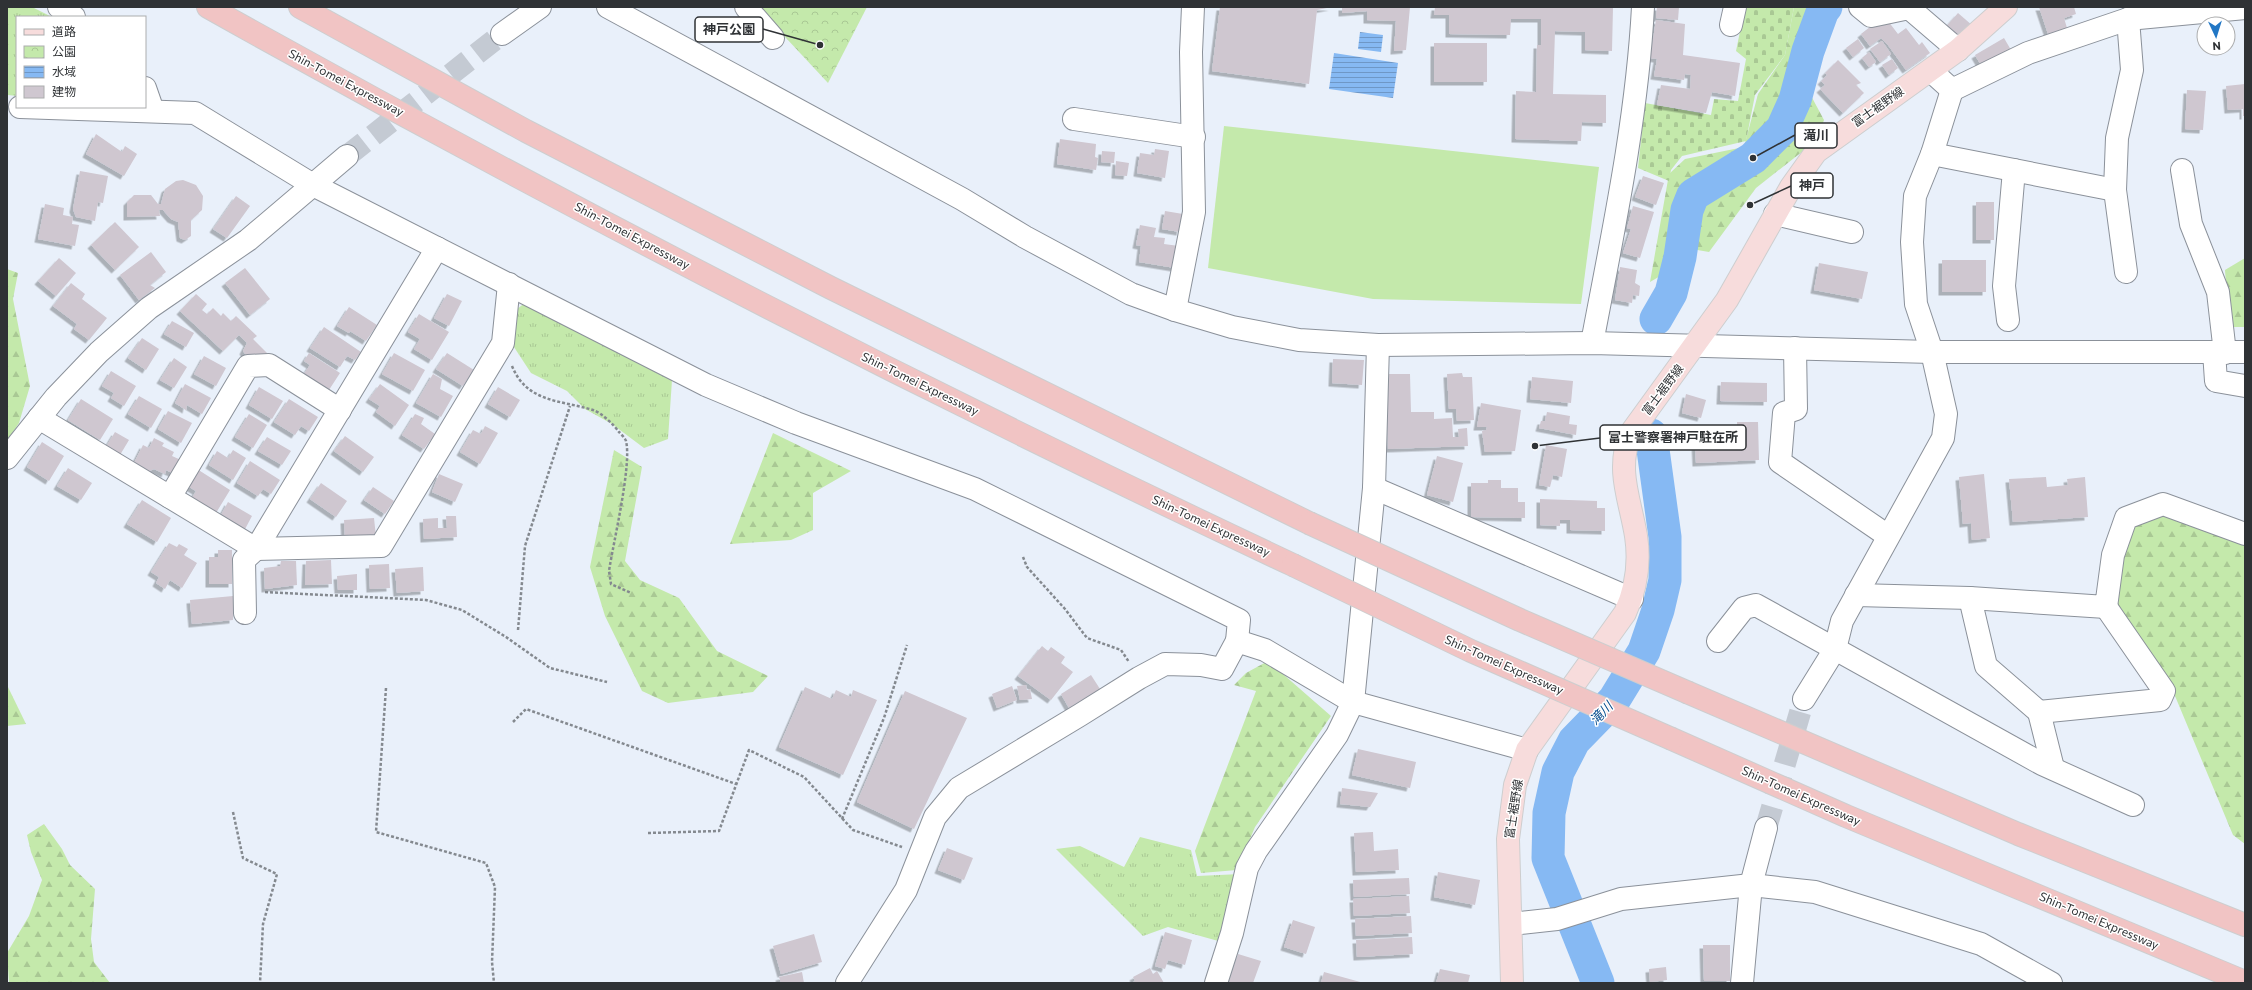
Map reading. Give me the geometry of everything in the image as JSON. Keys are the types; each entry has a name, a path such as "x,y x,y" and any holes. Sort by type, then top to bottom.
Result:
{"highway":[{"name":"Shin-Tomei Expressway","path":"208,7 509,171 814,331 1163,504 1471,651 1846,816 2245,982"},
{"path":"300,7 526,131 817,281 1309,524 1520,620 2018,834 2245,925"}],"main road":[{"name":"富士裾野線","path":"1512,983 1508,839 1515,785 1527,750 1625,613 1632,599 1638,565 1636,536 1623,475 1624,450 1630,434 1697,344 1727,300 1791,187 1816,152 1931,71 1958,50 2006,7"}],"street":[{"path":"59,7 72,16"},
{"path":"502,34 540,7"},
{"path":"608,7 962,199 1025,237 1131,294 1175,310 1232,327 1299,340 1378,345 1592,343 1697,344 1932,352 2228,353"},
{"path":"746,7 773,38"},
{"path":"1175,310 1194,212 1194,136 1191,52 1193,7"},
{"path":"1592,343 1620,193 1640,54 1643,7"},
{"path":"1860,7 1871,16 1909,8 1958,50"},
{"path":"1804,699 1835,649 1842,621 1943,438 1946,414 1932,352 1916,304 1912,242 1915,196 1932,154 1952,90 2028,52 2128,19 2245,8"},
{"path":"2126,272 2115,190 2117,138 2132,70 2128,19"},
{"path":"1931,71 1952,90"},
{"path":"146,91 153,111"},
{"path":"53,108 195,113 313,185 706,385 796,423 975,489 1239,620 1237,641 1222,669 1201,665 1165,664 1138,678 1080,716 959,788 935,817 922,854 906,890 847,983"},
{"path":"1074,119 1194,136"},
{"path":"1932,154 2115,190"},
{"path":"7,458 56,397 99,352 144,313 248,240 347,156"},
{"path":"2008,320 2004,286 2014,170"},
{"path":"2182,170 2191,224 2218,292 2228,353 2216,381 2245,386"},
{"path":"1775,214 1852,232"},
{"path":"245,612 244,560 256,549 438,248"},
{"path":"39,418 256,549 381,546 503,343 509,284"},
{"path":"1216,983 1232,933 1247,868 1253,856 1337,735 1353,702 1374,488 1378,345"},
{"path":"1795,348 1796,409 1784,413 1780,462 1888,536"},
{"path":"170,497 248,366 269,365 340,410"},
{"path":"1374,488 1632,599"},
{"path":"2039,712 2160,700 2164,691 2106,607 2112,555 2126,518 2163,504 2245,534"},
{"path":"1856,595 1970,598 2106,607"},
{"path":"1970,598 1986,666 2039,712 2053,768"},
{"path":"1718,641 1744,608 1756,605 2053,768 2133,805"},
{"path":"1237,641 1265,650 1353,702 1527,750"},
{"path":"1742,983 1751,885 1766,828"},
{"path":"1511,924 1557,919 1621,899 1751,885 1815,892 1982,944 2051,983"}],"path":[{"path":"503,343 516,376 528,390 570,406 594,410 615,426 626,441 626,469 608,571 612,584 631,593"},
{"path":"518,630 525,546 570,406"},
{"path":"1023,558 1027,567 1087,638 1121,650 1138,678"},
{"path":"244,591 426,600 462,610 506,637 550,668 607,682"},
{"path":"842,819 884,718 907,645"},
{"path":"386,688 376,832 486,862 495,887 492,962 494,983"},
{"path":"513,722 526,709 736,784"},
{"path":"648,834 719,831 748,750 804,777 853,830 922,854"},
{"path":"234,812 243,858 277,874 263,924 260,983"}],"green space":[{"path":"7,7 32,7 50,16 16,16 16,96 8,95"},
{"path":"757,7 867,7 828,83"},
{"path":"1745,7 1794,7 1785,55 1755,95 1746,141 1682,156 1671,170 1669,181 1638,168 1645,103 1711,115 1714,99 1738,101 1746,59 1736,51"},
{"path":"1794,7 1837,7 1830,36 1809,92 1824,120 1817,140 1756,188 1709,252 1680,247 1662,275 1650,282 1669,174 1685,159 1744,147 1758,94 1785,55"},
{"path":"1224,126 1599,167 1581,304 1373,299 1208,268"},
{"path":"2245,258 2245,327 2229,327 2225,270"},
{"path":"7,269 18,273 13,299 30,386 19,423 7,441"},
{"path":"526,302 672,380 668,439 644,448 612,424 585,409 567,391 531,373 510,341 512,313"},
{"path":"773,433 851,471 813,493 813,530 791,540 730,544"},
{"path":"614,450 642,467 625,561 640,580 679,598 717,651 768,676 753,692 668,703 642,691 605,616 590,567"},
{"path":"2181,510 2245,539 2245,844 2233,835 2165,672 2114,605 2115,549 2134,515"},
{"path":"1268,661 1331,716 1255,827 1237,870 1201,873 1195,851 1256,691 1234,685 1246,673"},
{"path":"7,685 26,724 7,726"},
{"path":"44,824 62,849 70,865 95,889 91,939 94,962 110,983 9,983 7,953 29,916 42,880 31,852 27,835"},
{"path":"1140,837 1191,850 1197,876 1241,874 1229,944 1168,927 1143,936 1056,849 1080,846 1124,867"}],"water":[{"path":"1360,32 1383,35 1381,52 1358,49"},
{"path":"1334,53 1398,63 1393,98 1329,89"}],"building":[{"path":"1220,7 1332,7 1317,10 1309,84 1212,71"},
{"path":"1342,7 1410,7 1406,50 1394,51 1396,21 1367,20 1367,11 1342,13"},
{"path":"1435,7 1613,7 1612,51 1585,50 1585,32 1555,31 1553,94 1606,95 1606,123 1582,122 1581,141 1515,139 1516,91 1536,92 1537,45 1541,45 1541,19 1511,19 1510,35 1449,34 1449,15 1434,15"},
{"path":"1657,7 1679,7 1678,20 1656,18"},
{"path":"2039,7 2074,7 2076,14 2064,18 2067,28 2048,34"},
{"path":"1958,13 1973,26 1954,37 1944,29"},
{"path":"1656,20 1685,24 1683,55 1740,63 1735,96 1712,92 1706,113 1657,105 1661,85 1690,89 1691,75 1685,74 1684,80 1654,76 1657,59 1650,58"},
{"path":"1879,20 1888,21 1898,34 1906,28 1919,45 1922,42 1930,53 1906,70 1888,45 1881,38 1870,46 1861,34"},
{"path":"2004,38 2011,50 1982,67 1975,55"},
{"path":"1858,39 1864,48 1853,57 1846,48"},
{"path":"1882,41 1891,54 1880,62 1870,49"},
{"path":"1434,43 1487,43 1487,82 1434,82"},
{"path":"1869,52 1876,62 1869,67 1862,58"},
{"path":"1892,59 1898,68 1889,75 1882,65"},
{"path":"1838,60 1861,83 1856,85 1864,93 1843,113 1820,89 1825,85 1821,81 1827,75 1825,73"},
{"path":"2245,84 2245,116 2243,116 2243,109 2228,110 2226,86"},
{"path":"2187,90 2206,91 2203,130 2185,129"},
{"path":"96,134 122,152 125,146 137,154 124,176 86,154"},
{"path":"1060,139 1096,144 1095,157 1098,158 1096,170 1057,164"},
{"path":"1155,149 1169,151 1165,178 1137,173 1140,153 1154,155"},
{"path":"1102,151 1115,152 1114,163 1101,162"},
{"path":"1116,161 1129,163 1127,176 1115,175"},
{"path":"80,171 108,176 103,203 98,202 95,221 76,217 73,209"},
{"path":"1643,176 1664,183 1656,205 1635,197"},
{"path":"183,180 196,185 203,196 202,210 191,220 191,236 185,240 180,238 178,222 171,219 163,210 159,210 160,216 127,217 127,202 134,195 151,195 158,204 161,204 165,189 176,181"},
{"path":"236,196 250,206 227,238 213,229"},
{"path":"1976,202 1994,202 1994,240 1976,240"},
{"path":"45,204 64,208 63,215 73,217 72,224 79,225 75,246 38,239"},
{"path":"1633,206 1654,212 1640,258 1623,253 1631,229 1627,228"},
{"path":"1165,211 1183,214 1180,232 1162,229"},
{"path":"115,222 139,247 115,270 91,245"},
{"path":"1140,225 1156,228 1154,237 1165,238 1164,244 1179,246 1175,268 1139,262 1141,246 1136,245"},
{"path":"151,252 166,272 150,285 155,288 139,300 120,275"},
{"path":"59,258 76,273 56,296 38,281"},
{"path":"1942,260 1986,260 1986,292 1942,292"},
{"path":"1819,263 1868,272 1862,299 1814,290"},
{"path":"1620,267 1637,270 1635,283 1640,286 1639,296 1633,295 1632,303 1615,300"},
{"path":"245,268 270,299 250,315 225,283"},
{"path":"71,283 85,294 82,299 107,318 89,340 74,329 77,324 53,306"},
{"path":"196,294 207,304 202,310 207,314 213,308 221,316 223,313 231,321 236,316 257,336 253,339 270,356 249,359 243,351 247,343 239,335 223,351 180,311"},
{"path":"447,294 462,301 449,326 434,318"},
{"path":"349,307 377,325 366,341 350,331 349,333 337,326"},
{"path":"419,314 449,332 432,360 414,349 420,339 408,332"},
{"path":"172,321 194,333 186,347 164,334"},
{"path":"324,327 361,352 355,360 347,356 340,367 310,348"},
{"path":"142,338 159,349 146,370 128,358"},
{"path":"309,353 340,373 327,393 302,377 310,365 304,361"},
{"path":"394,353 425,370 413,391 382,374"},
{"path":"447,353 474,370 463,386 436,369"},
{"path":"204,356 226,368 216,386 194,374"},
{"path":"174,358 187,367 174,388 160,380"},
{"path":"1333,359 1364,360 1362,385 1332,383"},
{"path":"111,371 136,386 124,406 111,398 114,393 102,386"},
{"path":"1462,373 1463,377 1472,377 1474,420 1457,421 1456,409 1449,409 1447,374"},
{"path":"433,374 442,379 440,389 453,396 441,417 416,403"},
{"path":"1386,374 1410,374 1411,412 1434,412 1434,419 1452,418 1453,437 1459,437 1458,429 1467,428 1468,446 1388,449"},
{"path":"1532,377 1573,381 1571,403 1530,399"},
{"path":"1721,382 1767,383 1767,402 1720,401"},
{"path":"185,384 211,398 202,414 187,405 186,410 175,403"},
{"path":"380,384 409,405 395,426 376,412 380,406 369,399"},
{"path":"259,387 283,401 272,419 249,405"},
{"path":"498,387 520,400 510,417 488,404"},
{"path":"1686,394 1706,400 1701,418 1682,413"},
{"path":"139,396 162,409 151,428 128,414"},
{"path":"81,399 113,419 100,440 68,420"},
{"path":"289,399 318,417 309,431 301,426 295,435 274,422"},
{"path":"1481,403 1521,410 1515,451 1485,452 1482,431 1486,430 1487,427 1477,427"},
{"path":"168,411 192,423 181,443 158,429"},
{"path":"1547,412 1570,416 1569,424 1577,425 1576,435 1539,428 1541,421 1545,421"},
{"path":"249,414 267,425 253,448 235,437"},
{"path":"415,414 424,418 421,424 435,434 424,449 402,435"},
{"path":"1737,422 1758,422 1759,460 1696,463 1695,440 1705,439 1705,431 1722,431 1723,445 1738,445"},
{"path":"485,426 498,433 480,464 460,452 473,430 481,434"},
{"path":"115,432 129,440 120,455 106,447"},
{"path":"345,436 374,457 363,472 334,451"},
{"path":"267,437 291,451 282,465 258,451"},
{"path":"154,438 164,443 162,446 174,452 172,456 181,460 174,474 166,470 165,474 154,469 147,472 133,465 143,445 149,448"},
{"path":"42,442 64,456 49,481 27,467"},
{"path":"1546,445 1567,449 1562,477 1553,475 1550,487 1539,485"},
{"path":"233,450 246,458 233,480 209,465 217,451 228,458"},
{"path":"1437,456 1463,463 1453,502 1427,495"},
{"path":"250,461 280,480 271,494 263,489 258,496 237,483"},
{"path":"68,468 92,483 81,500 57,486"},
{"path":"197,469 230,490 216,513 192,498 196,491 186,485"},
{"path":"439,474 463,484 455,502 432,492"},
{"path":"1984,474 1990,538 1972,540 1971,523 1963,524 1959,477"},
{"path":"2046,477 2047,487 2068,485 2067,479 2085,477 2088,517 2013,522 2009,479"},
{"path":"1488,480 1501,480 1501,488 1518,488 1518,502 1525,502 1525,518 1471,517 1471,483 1488,483"},
{"path":"321,483 347,501 336,517 310,499"},
{"path":"373,487 394,501 385,514 364,500"},
{"path":"1540,499 1597,501 1597,508 1605,508 1605,531 1570,530 1570,520 1560,520 1560,526 1540,525"},
{"path":"142,500 171,518 157,542 127,524"},
{"path":"228,502 252,516 244,531 220,517"},
{"path":"446,516 456,516 457,537 424,539 423,519 438,518 438,528 447,528"},
{"path":"374,518 376,537 345,539 344,520"},
{"path":"169,543 177,547 179,544 188,549 184,555 197,563 182,588 170,580 165,589 156,583 159,577 151,572"},
{"path":"218,550 232,550 232,584 209,584 209,557 218,557"},
{"path":"331,560 332,584 305,585 306,561"},
{"path":"281,561 296,561 297,585 265,589 264,568 280,566"},
{"path":"389,564 390,588 370,589 369,565"},
{"path":"423,567 424,591 397,593 395,569"},
{"path":"357,574 357,590 338,590 337,576"},
{"path":"233,596 233,620 192,624 190,600"},
{"path":"1042,646 1048,651 1051,647 1065,657 1061,663 1073,672 1051,700 1018,676"},
{"path":"1091,675 1100,689 1069,708 1061,694"},
{"path":"1026,685 1027,690 1030,689 1032,699 1020,700 1017,686"},
{"path":"1012,686 1017,700 997,708 992,694"},
{"path":"805,687 832,699 836,690 851,697 853,690 877,700 843,775 779,747"},
{"path":"905,691 967,718 914,829 857,802"},
{"path":"1358,749 1416,762 1410,788 1352,775"},
{"path":"1342,788 1378,793 1370,807 1340,804"},
{"path":"1373,832 1374,851 1398,849 1399,870 1356,872 1354,833"},
{"path":"947,848 973,858 964,880 938,870"},
{"path":"1438,872 1480,880 1475,905 1434,897"},
{"path":"1409,878 1410,894 1354,897 1353,880"},
{"path":"1409,896 1410,913 1354,916 1353,899"},
{"path":"1411,916 1412,933 1356,936 1355,919"},
{"path":"1293,920 1315,927 1306,954 1284,947"},
{"path":"1165,932 1192,940 1185,965 1168,960 1165,969 1155,966"},
{"path":"814,934 822,962 781,974 773,946"},
{"path":"1412,937 1413,954 1357,957 1356,940"},
{"path":"1703,945 1730,945 1730,981 1704,981"},
{"path":"1238,954 1261,961 1253,983 1229,982"},
{"path":"1666,967 1667,980 1650,982 1649,969"},
{"path":"1150,968 1153,974 1157,971 1164,983 1132,983 1135,981 1133,977"},
{"path":"1440,969 1470,975 1468,983 1436,983"},
{"path":"802,972 804,983 781,983 779,977"},
{"path":"1324,972 1364,983 1321,983"}],"waterway":[{"name":"滝川","path":"1656,319 1671,293 1680,257 1687,210 1693,195 1753,158 1782,129 1795,100 1808,51 1823,10 1826,7"},
{"name":"滝川","path":"1598,983 1548,858 1549,813 1558,772 1574,741 1614,700 1644,651 1658,610 1665,580 1665,537 1651,435"}],"tunnel":[{"path":"347,156 502,34"},
{"path":"1766,828 1804,699"}],"place":[{"name":"神戸公園","path":"820,45"},
{"name":"滝川","path":"1753,158"},
{"name":"神戸","path":"1750,205"},
{"name":"富士警察署神戸駐在所","path":"1535,446"}]}
